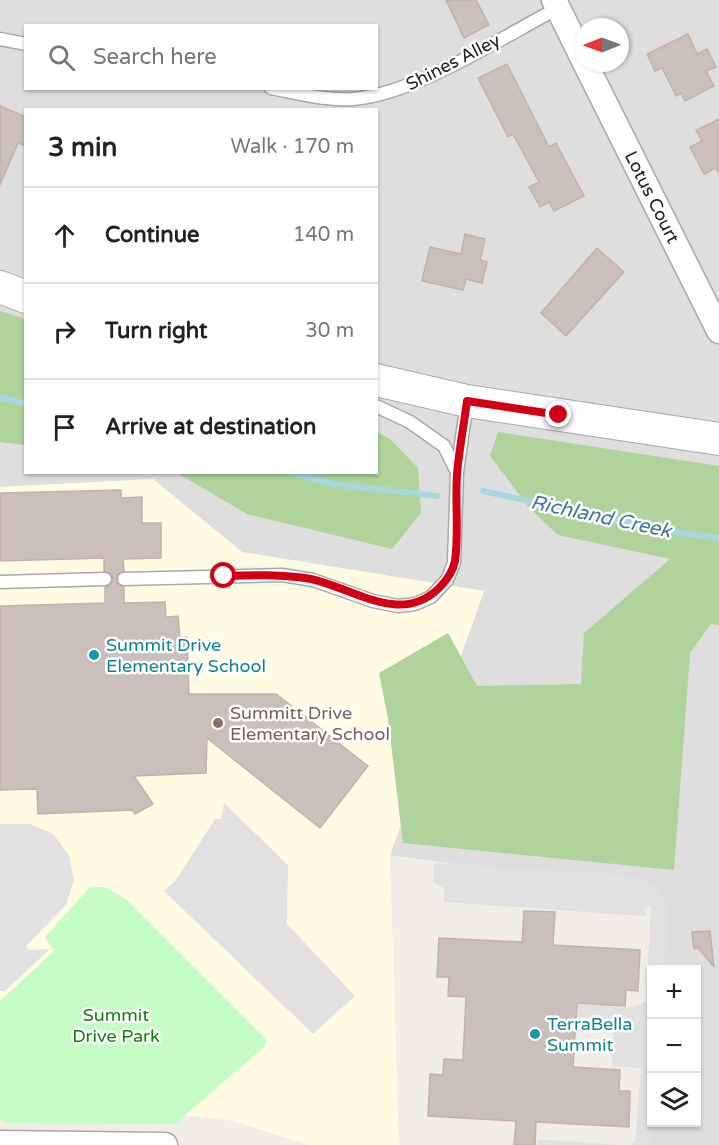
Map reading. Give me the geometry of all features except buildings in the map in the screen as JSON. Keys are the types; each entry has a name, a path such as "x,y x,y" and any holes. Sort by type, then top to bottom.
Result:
{"street":[{"name":"Lotus Court","path":"556,4 575,42"},
{"name":"Lotus Court","path":"590,72 719,331"},
{"path":"0,287 24,296"},
{"path":"378,380 467,401 719,440"},
{"path":"0,1143 165,1145"}],"lane":[{"name":"Shines Alley","path":"282,90 338,100 382,95 418,81 556,4"},
{"path":"0,39 24,44"},
{"path":"124,579 282,575 340,587 373,601 398,606 415,604 431,597 447,580 454,562 457,472 467,401"},
{"path":"378,407 410,422 444,446 457,472"},
{"path":"0,582 105,579"}],"shaded area":[{"path":"0,0 719,0 719,1145 635,1145 647,993 647,1127 701,1127 701,965 649,965 655,892 390,855 484,591 242,552 153,479 0,487"},
{"name":"Summitt Drive Elementary School","path":"153,479 242,552 484,591 390,855 399,1145 309,1145 233,1121 96,1105 0,1105 0,487"},
{"path":"224,803 288,865 287,924 355,996 313,1034 164,891 176,880 215,819 221,819"},
{"path":"0,824 30,824 53,834 69,855 74,880 66,905 26,946 29,950 50,949 5,991 0,991"},
{"path":"434,863 628,875 648,881 659,890 667,908 665,965 648,965 651,905 646,907 645,916 444,902 444,888 433,882"},
{"path":"647,982 647,1127 652,1127 652,1145 630,1145 636,1140 641,1068 612,1066 614,1020 570,1016 571,1003 634,1008 646,1001"},
{"path":"538,1140 545,1140 620,1145 538,1145"}],"green space":[{"path":"0,311 24,319 24,445 0,442"},
{"path":"498,432 719,466 719,625 711,624 690,653 674,870 403,843 388,719 379,673 448,633 477,686 581,684 584,633 670,559 558,535 531,510 490,456"},
{"path":"378,433 390,439 418,468 421,513 392,549 247,514 179,474 378,474"},
{"name":"Summit Drive Park","path":"90,887 105,887 127,900 267,1040 265,1046 175,1124 7,1123 0,1119 0,1001 54,951 45,937"}],"waterway":[{"name":"Richland Creek","path":"0,397 24,403"},
{"name":"Richland Creek","path":"297,474 333,484 437,496"},
{"name":"Richland Creek","path":"483,491 668,531 719,538"}],"place":[{"name":"Summit Drive Elementary School","path":"94,655"},
{"name":"Summitt Drive Elementary School","path":"218,723"},
{"name":"TerraBella Summit","path":"535,1034"}],"route":[{"path":"224,576 282,575 313,580 340,587 373,601 398,606 415,604 431,597 447,580 454,562 457,472 467,401 559,415"}]}
